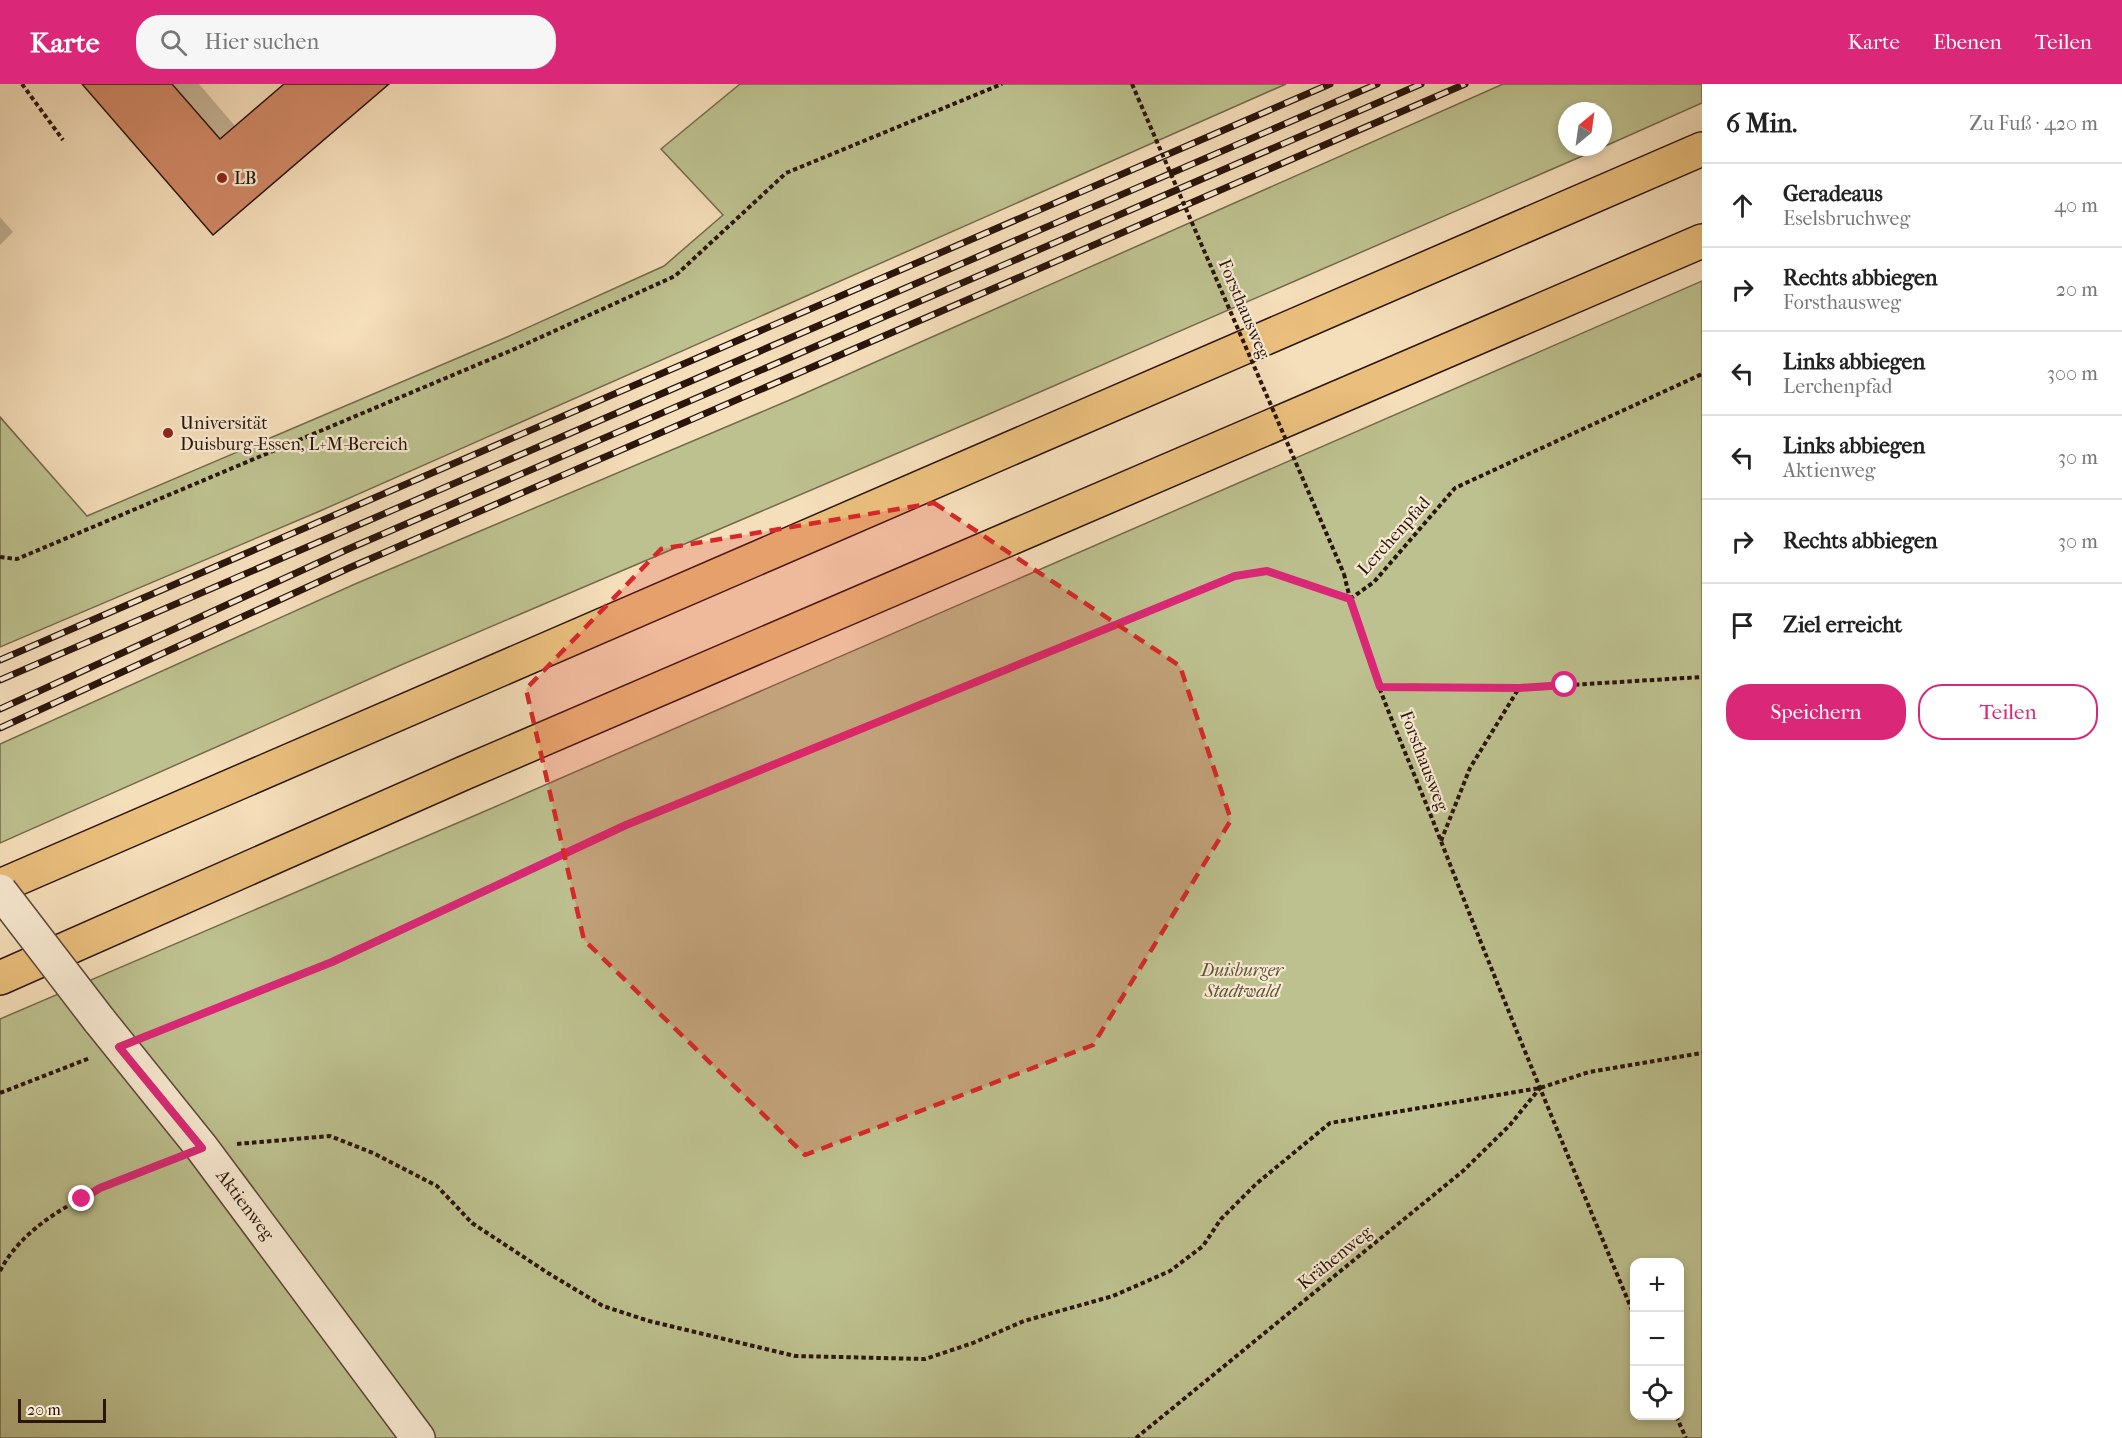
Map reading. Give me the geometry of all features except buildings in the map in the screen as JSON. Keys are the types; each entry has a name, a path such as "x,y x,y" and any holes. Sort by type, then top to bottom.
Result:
{"highway":[{"path":"0,886 1702,149"},
{"path":"0,978 475,768 1702,241"}],"lane":[{"name":"Aktienweg","path":"0,891 119,1047 202,1148 418,1438"}],"path":[{"path":"22,84 63,140"},
{"path":"0,557 17,559 28,555 517,348 675,276 786,173 1002,84"},
{"name":"Forsthausweg","path":"1132,84 1344,574 1350,599 1380,687 1540,1088 1634,1312"},
{"name":"Lerchenpfad","path":"1350,599 1374,582 1455,488 1702,374"},
{"path":"0,1093 332,962 626,825 1235,576 1267,571 1350,599"},
{"path":"1380,687 1520,688 1702,677"},
{"path":"1441,841 1470,768 1520,688"},
{"path":"0,1270 7,1257 27,1233 100,1188 202,1148 287,1138 330,1136 373,1153 437,1186 472,1223 603,1306 649,1321 795,1356 925,1359 973,1343 1024,1321 1113,1296 1170,1271 1203,1246 1221,1219 1256,1184 1330,1124 1540,1088 1589,1072 1702,1053"},
{"name":"Krähenweg","path":"1136,1438 1463,1171 1509,1126 1540,1088"},
{"path":"1678,1420 1686,1438"}],"highlighted area":[{"path":"934,503 1180,666 1231,820 1093,1045 805,1155 584,940 526,689 661,549"}],"green space":[{"path":"740,84 1286,84 320,511 0,647 0,417 87,516 507,337 664,266 723,215 661,149"},
{"path":"1503,84 1702,84 1702,103 1612,143 1612,102 1558,102 1558,156 1582,156 980,418 401,665 0,843 0,744 355,584 792,399"},
{"name":"Duisburger Stadtwald","path":"1702,281 1702,1438 0,1438 0,1019 490,809"}],"railway":[{"path":"0,660 1330,84"},
{"path":"0,680 1377,84"},
{"path":"0,709 346,550 1421,84"},
{"path":"0,728 349,568 1465,84"}],"place":[{"name":"LB","path":"222,178"},
{"name":"Universität Duisburg-Essen, L+M-Bereich","path":"168,433"}],"route":[{"path":"82,1199 100,1188 202,1148 119,1047 332,962 626,825 1235,576 1267,571 1350,599 1380,687 1520,688 1565,685"}]}
